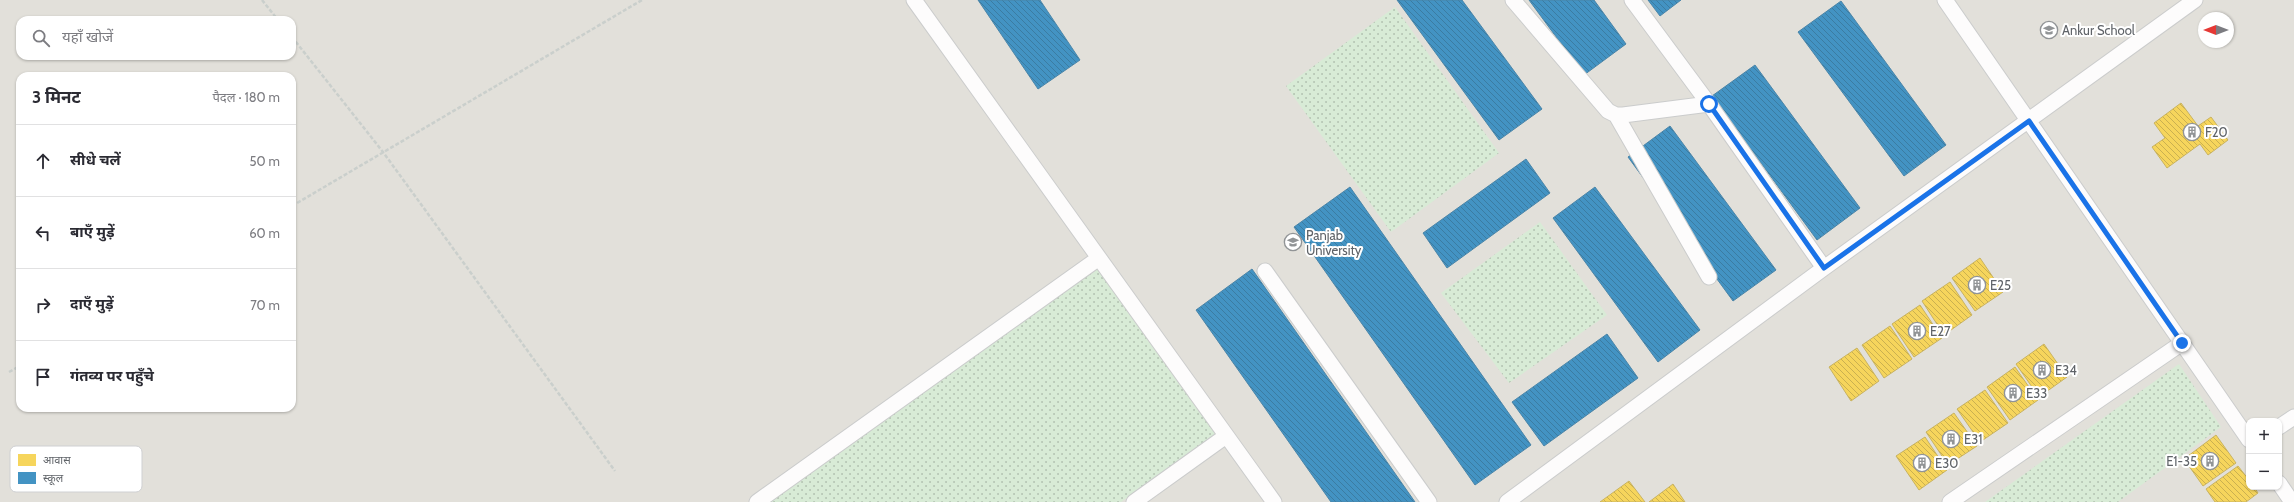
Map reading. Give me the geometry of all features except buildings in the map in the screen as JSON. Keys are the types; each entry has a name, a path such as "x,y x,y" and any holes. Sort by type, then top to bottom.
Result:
{"lane":[{"path":"914,0 1274,502"},
{"path":"1513,0 1602,106 1616,115 1709,277"},
{"path":"1632,0 1709,104 1824,268"},
{"path":"1945,0 2246,436"},
{"path":"1510,501 1824,268 2195,0"},
{"path":"1616,115 1709,104"},
{"path":"757,502 1099,258"},
{"path":"1265,271 1429,502"},
{"path":"1950,502 2182,343"},
{"path":"2282,425 2294,417"},
{"path":"1134,502 1226,436"},
{"path":"2282,487 2292,502"}],"path":[{"path":"262,0 275,16"},
{"path":"296,204 642,0"},
{"path":"296,42 383,152 615,471"},
{"path":"9,372 16,368"}],"shaded area":[{"name":"Panjab University","path":"0,0 2294,0 2294,502 0,502"}],"green space":[{"path":"1395,7 1499,153 1391,232 1286,86"},
{"path":"1540,222 1607,315 1509,383 1441,293"},
{"path":"1097,269 1217,434 1121,502 768,502"},
{"path":"2179,364 2221,427 2118,502 1985,502"}],"place":[{"name":"Ankur School","path":"2049,30"},
{"name":"F20","path":"2192,132"},
{"name":"Panjab University","path":"1293,242"},
{"name":"E25","path":"1977,285"},
{"name":"E27","path":"1917,331"},
{"name":"E34","path":"2042,370"},
{"name":"E33","path":"2013,393"},
{"name":"E31","path":"1951,439"},
{"name":"E1-35","path":"2210,461"},
{"name":"E30","path":"1922,463"}],"route":[{"path":"1709,104 1824,268 2029,121 2182,343"}]}
